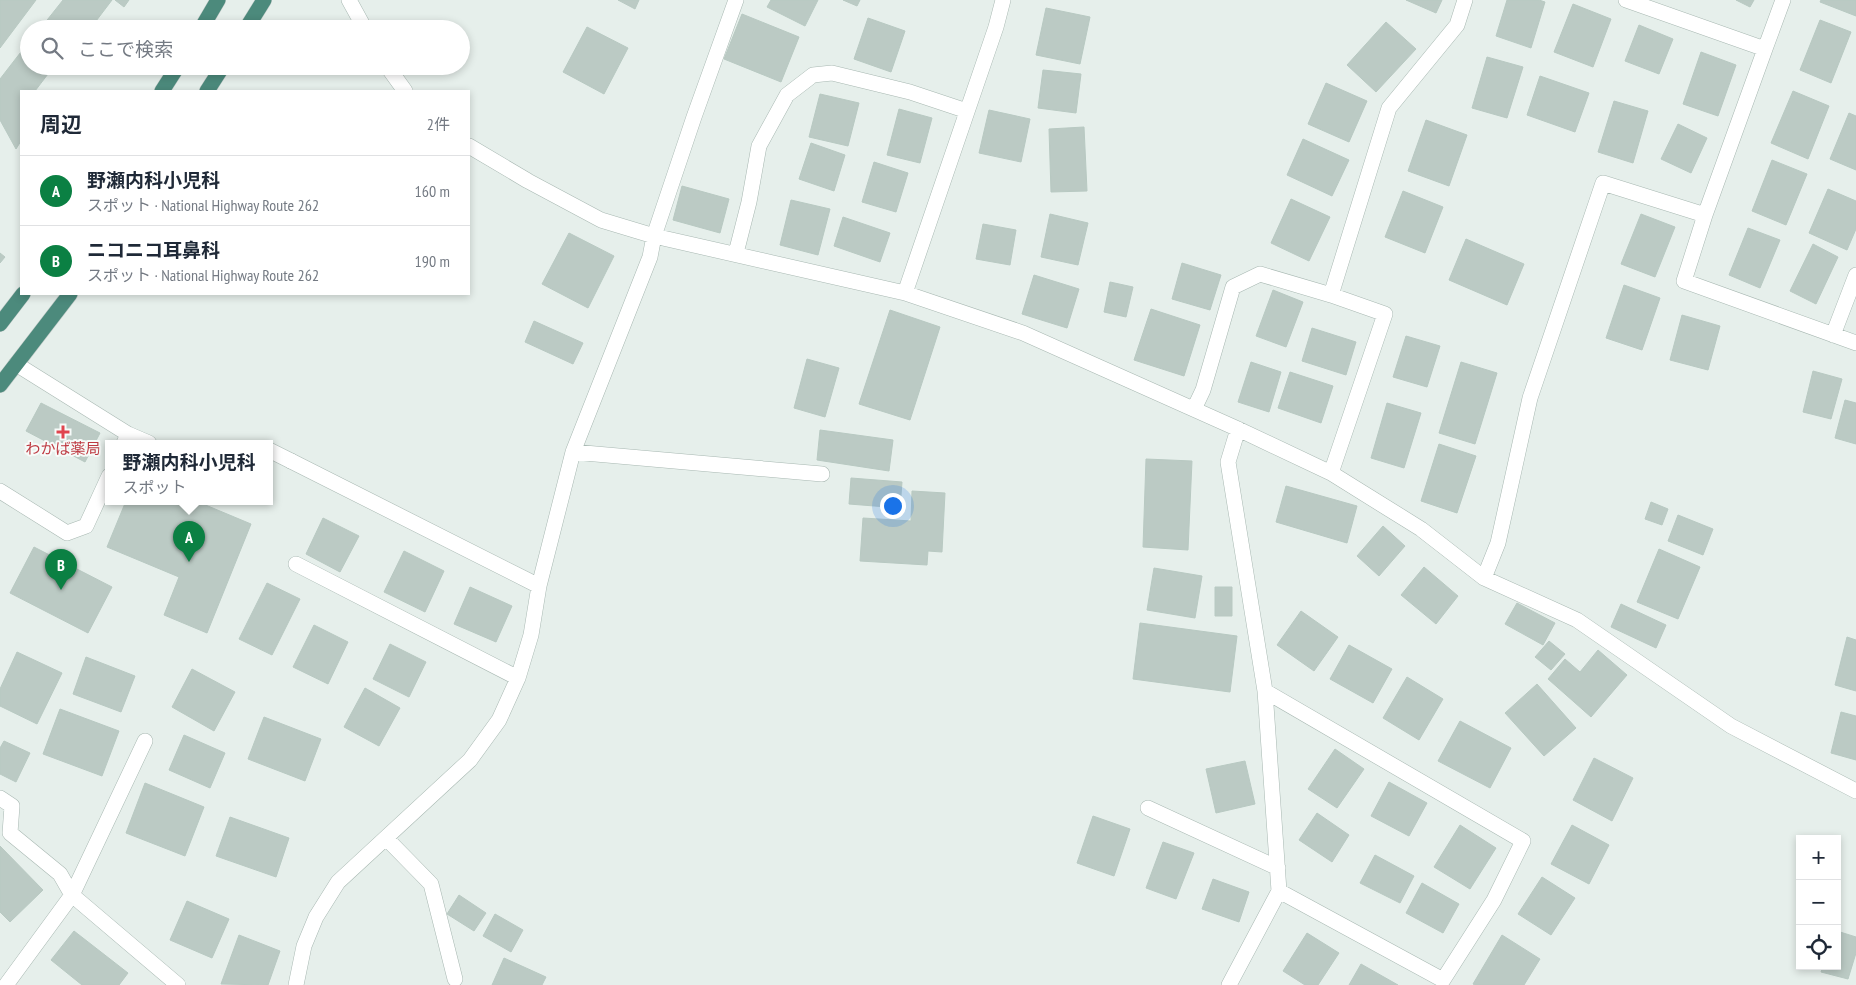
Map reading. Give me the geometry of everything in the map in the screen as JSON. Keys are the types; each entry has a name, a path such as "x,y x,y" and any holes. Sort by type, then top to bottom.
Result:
{"highway":[{"path":"206,20 218,0"},
{"path":"252,20 264,0"},
{"path":"163,90 172,75"},
{"path":"208,90 217,75"},
{"path":"0,324 22,295"},
{"path":"0,385 69,295"}],"street":[{"path":"349,0 361,20"},
{"path":"296,985 304,946 316,917 338,882 470,760 499,720 518,678 531,635 539,586 573,452 650,257 654,236 736,0"},
{"path":"905,293 996,26 1003,0"},
{"path":"1331,295 1389,108 1457,25 1465,0"},
{"path":"1626,0 1765,49"},
{"path":"1783,0 1705,214 1684,281 1856,343"},
{"path":"736,253 749,202 759,146 787,95 813,75 832,73 910,92 967,111"},
{"path":"393,75 404,90"},
{"path":"470,147 528,181 601,220 654,236 736,253 905,293 1024,333 1238,429 1331,473 1421,529 1484,578 1577,620 1731,726 1856,791"},
{"path":"1484,578 1498,543 1530,398 1602,182 1705,214"},
{"path":"1194,409 1203,390 1233,288 1260,274 1331,295 1385,314 1331,473"},
{"path":"1833,335 1856,275"},
{"path":"16,364 126,438"},
{"path":"1229,985 1279,892 1266,692 1228,462 1238,429"},
{"path":"273,452 539,586"},
{"path":"573,452 822,474"},
{"path":"0,491 67,533 86,526 105,485"},
{"path":"296,564 518,678"},
{"path":"1266,692 1523,841 1494,900 1447,982 1279,892"},
{"path":"6,985 72,895 145,742"},
{"path":"0,798 12,806 10,833 60,874 72,895 178,985"},
{"path":"1148,808 1278,868"},
{"path":"386,838 431,884 455,979"}],"building":[{"path":"0,0 36,0 20,20 0,48"},
{"path":"63,0 112,0 97,20 47,20"},
{"path":"115,0 129,0 124,7"},
{"path":"618,0 639,0 635,9"},
{"path":"771,0 818,0 805,26 767,7"},
{"path":"843,0 860,0 857,6"},
{"path":"1406,0 1442,0 1436,13"},
{"path":"1507,0 1539,0 1545,2 1531,48 1496,36"},
{"path":"1736,0 1754,0 1750,7"},
{"path":"1821,0 1856,0 1856,16 1820,2"},
{"path":"1573,4 1611,19 1593,67 1554,52"},
{"path":"1046,8 1090,17 1080,64 1036,55"},
{"path":"742,14 799,37 781,82 724,59"},
{"path":"868,18 905,31 891,72 854,59"},
{"path":"1820,20 1851,32 1831,83 1800,70"},
{"path":"1386,22 1416,49 1376,92 1347,65"},
{"path":"1639,25 1673,39 1659,74 1625,61"},
{"path":"587,27 628,48 604,94 563,72"},
{"path":"1701,52 1736,65 1718,116 1683,104"},
{"path":"20,53 20,75 47,75 36,90 20,90 20,143 16,149 0,120 0,79"},
{"path":"1487,57 1523,67 1507,118 1472,108"},
{"path":"1043,70 1081,74 1076,113 1038,108"},
{"path":"1540,76 1589,93 1575,132 1527,115"},
{"path":"1326,83 1367,101 1349,142 1308,124"},
{"path":"1793,91 1829,106 1808,159 1771,143"},
{"path":"820,94 859,103 848,146 809,137"},
{"path":"1614,101 1648,111 1633,163 1598,152"},
{"path":"899,109 932,118 920,163 887,155"},
{"path":"989,110 1030,119 1021,162 979,153"},
{"path":"1849,113 1856,116 1856,170 1830,159"},
{"path":"1426,120 1467,135 1449,186 1408,171"},
{"path":"1678,124 1707,138 1691,173 1661,159"},
{"path":"1084,127 1087,191 1051,192 1049,129"},
{"path":"1303,139 1349,160 1332,196 1287,175"},
{"path":"811,143 845,155 834,191 799,179"},
{"path":"1772,160 1807,174 1786,225 1752,211"},
{"path":"874,162 908,173 896,212 862,202"},
{"path":"682,186 729,199 720,233 673,220"},
{"path":"1828,189 1856,201 1856,229 1847,250 1809,233"},
{"path":"1403,191 1443,207 1425,253 1385,237"},
{"path":"1291,199 1330,217 1309,261 1271,243"},
{"path":"791,200 830,209 818,255 780,245"},
{"path":"1050,214 1088,223 1078,265 1041,257"},
{"path":"1641,214 1675,227 1655,277 1621,264"},
{"path":"843,217 890,233 880,262 834,246"},
{"path":"983,224 1016,230 1010,265 976,259"},
{"path":"1748,228 1780,240 1760,288 1729,275"},
{"path":"569,233 614,256 588,308 542,284"},
{"path":"1466,239 1524,264 1507,305 1449,280"},
{"path":"1813,244 1838,257 1816,304 1790,291"},
{"path":"0,253 5,257 0,263"},
{"path":"1182,263 1221,275 1210,310 1172,299"},
{"path":"1034,275 1079,289 1067,328 1022,314"},
{"path":"1110,282 1133,287 1126,317 1104,312"},
{"path":"1624,285 1660,298 1642,350 1606,338"},
{"path":"1273,290 1303,302 1286,347 1256,336"},
{"path":"1151,309 1200,325 1184,376 1134,360"},
{"path":"890,310 940,327 910,420 859,404"},
{"path":"1682,315 1720,326 1708,370 1670,360"},
{"path":"534,321 583,343 573,364 525,342"},
{"path":"1312,328 1356,342 1346,375 1302,361"},
{"path":"1406,336 1440,346 1427,387 1393,377"},
{"path":"807,359 839,368 825,417 794,408"},
{"path":"1251,362 1281,372 1269,412 1238,402"},
{"path":"1461,362 1497,373 1475,444 1439,433"},
{"path":"1813,371 1842,379 1831,419 1803,412"},
{"path":"1290,372 1333,386 1321,423 1278,408"},
{"path":"1845,400 1856,403 1856,444 1835,438"},
{"name":"わかば薬局","path":"41,403 100,433 85,462 26,431"},
{"path":"1387,403 1421,413 1404,468 1371,458"},
{"path":"820,430 893,440 889,471 817,460"},
{"path":"1439,444 1476,456 1457,513 1421,501"},
{"path":"1146,459 1192,461 1188,550 1143,547"},
{"path":"851,478 902,482 900,508 849,504"},
{"path":"1286,486 1357,506 1347,543 1276,522"},
{"path":"912,491 945,493 942,552 928,551 927,565 860,561 863,518 911,521"},
{"path":"1651,502 1668,509 1662,525 1645,519"},
{"path":"124,505 206,505 251,524 207,633 164,615 179,577 107,547"},
{"path":"1678,515 1713,529 1703,555 1668,541"},
{"path":"323,518 359,536 340,572 306,554"},
{"path":"1383,526 1405,546 1379,576 1357,556"},
{"path":"34,547 112,587 88,633 10,593"},
{"path":"1659,549 1700,567 1678,619 1637,602"},
{"path":"404,551 444,571 425,612 384,592"},
{"path":"1424,567 1458,596 1436,624 1401,595"},
{"path":"1154,568 1202,576 1195,618 1147,610"},
{"path":"267,583 300,599 272,655 239,639"},
{"path":"470,587 512,606 496,642 454,624"},
{"path":"1215,587 1232,587 1232,616 1215,616"},
{"path":"1517,603 1555,623 1543,645 1505,624"},
{"path":"1621,604 1666,625 1656,648 1611,627"},
{"path":"1301,611 1338,637 1314,671 1277,645"},
{"path":"1140,623 1237,636 1230,692 1133,679"},
{"path":"314,625 348,642 328,684 293,667"},
{"path":"1847,637 1856,640 1856,691 1835,685"},
{"path":"1549,641 1565,654 1551,670 1535,657"},
{"path":"390,644 426,662 409,697 373,679"},
{"path":"1349,645 1392,669 1373,703 1330,679"},
{"path":"1598,650 1627,675 1591,717 1548,679 1565,659 1580,672"},
{"path":"17,652 62,673 37,724 0,706 0,689"},
{"path":"86,657 135,676 121,712 73,694"},
{"path":"192,669 235,692 214,731 172,707"},
{"path":"1407,677 1443,699 1419,740 1383,718"},
{"path":"1537,684 1576,728 1544,756 1505,713"},
{"path":"365,688 400,708 379,746 344,727"},
{"path":"60,709 119,731 102,776 43,754"},
{"path":"1841,712 1856,716 1856,760 1831,753"},
{"path":"264,717 321,739 305,781 248,759"},
{"path":"1460,721 1511,748 1490,788 1438,761"},
{"path":"184,735 225,753 210,788 169,770"},
{"path":"4,741 30,753 16,782 0,774 0,748"},
{"path":"1335,749 1364,769 1337,808 1308,789"},
{"path":"1594,758 1633,778 1612,821 1573,800"},
{"path":"1245,761 1255,804 1216,813 1206,769"},
{"path":"1389,782 1427,803 1409,836 1371,816"},
{"path":"145,783 204,807 185,856 126,833"},
{"path":"1317,813 1349,835 1332,862 1299,840"},
{"path":"1093,816 1130,829 1114,876 1077,863"},
{"path":"230,817 289,838 276,877 216,856"},
{"path":"1460,825 1496,848 1470,889 1434,867"},
{"path":"1572,825 1609,845 1589,884 1551,864"},
{"path":"1163,842 1194,853 1176,899 1146,888"},
{"path":"0,846 43,890 10,922 0,912"},
{"path":"1375,855 1414,876 1400,903 1360,883"},
{"path":"1542,877 1575,898 1551,935 1518,914"},
{"path":"1213,879 1249,892 1239,922 1202,909"},
{"path":"1422,883 1459,904 1443,933 1406,913"},
{"path":"459,895 486,913 474,931 447,914"},
{"path":"187,901 229,919 212,958 170,940"},
{"path":"495,914 523,930 511,952 483,936"},
{"path":"74,931 128,973 119,985 82,985 51,960"},
{"path":"1841,932 1856,937 1856,953 1848,979 1821,972 1822,970 1841,970"},
{"path":"1307,933 1339,953 1318,985 1305,985 1283,971"},
{"path":"239,935 280,951 268,985 221,984"},
{"path":"1502,935 1540,959 1524,985 1473,984"},
{"path":"504,958 546,977 542,985 492,985"},
{"path":"1361,964 1398,985 1349,985"}],"place":[{"name":"わかば薬局","path":"63,432"},
{"name":"野瀬内科小児科","path":"189,562"},
{"name":"ニコニコ耳鼻科","path":"61,590"}]}
